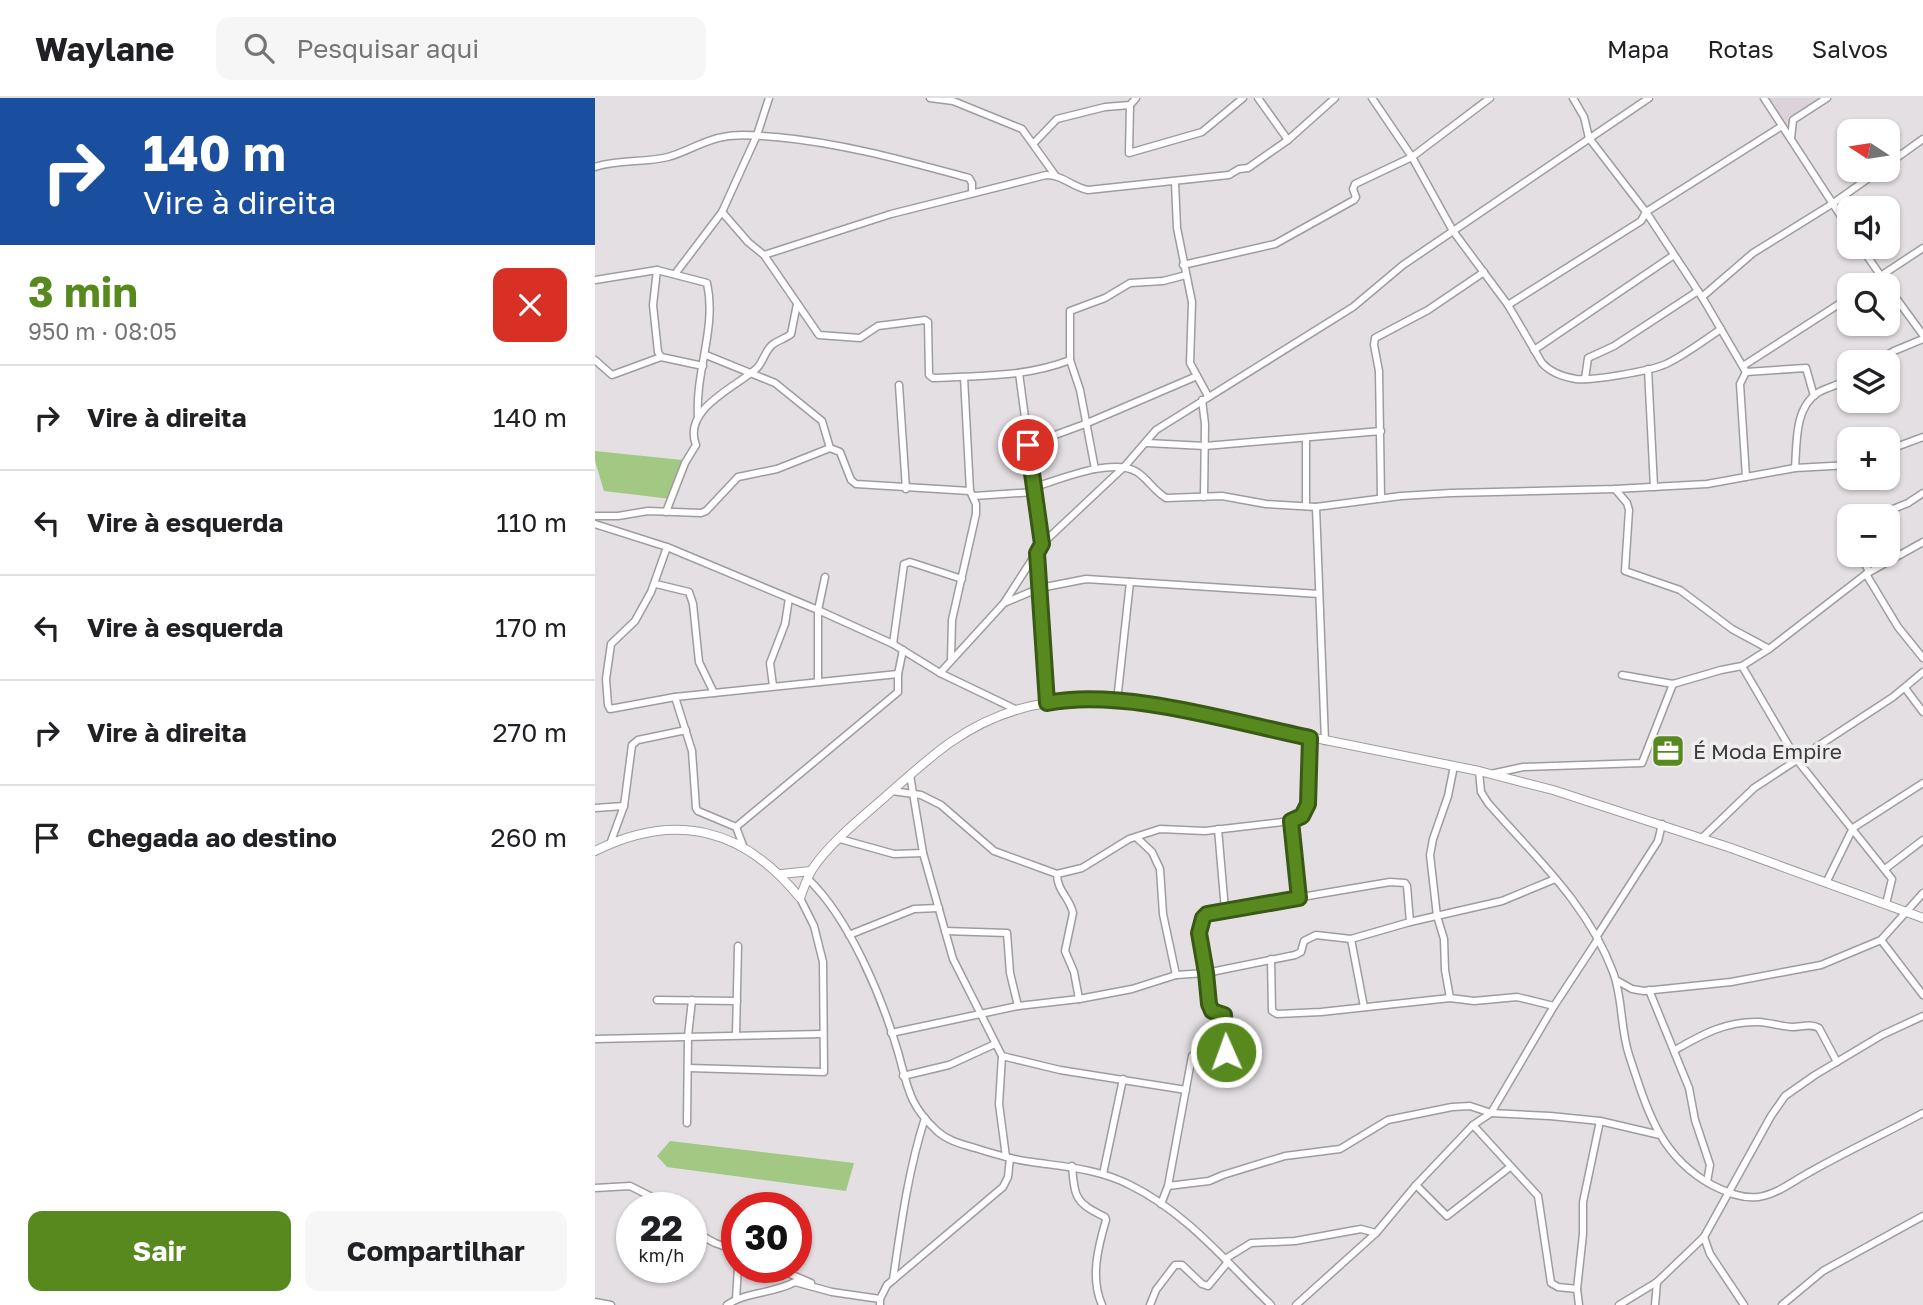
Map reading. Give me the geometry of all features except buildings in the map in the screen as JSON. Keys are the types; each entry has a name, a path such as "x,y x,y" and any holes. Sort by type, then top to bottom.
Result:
{"street":[{"path":"675,274 722,212 757,135 769,98"},
{"path":"930,98 954,99 1022,129 1055,175 1077,188 1088,190 1229,175 1239,169 1248,168 1288,140 1335,98"},
{"path":"1136,98 1131,106 1129,153 1202,132 1243,98"},
{"path":"1258,98 1288,140"},
{"path":"1372,98 1412,157 1453,231 1509,305 1547,368 1562,376 1585,379 1649,369 1669,362 1721,329"},
{"path":"1183,265 1282,242 1355,200 1355,184 1412,157 1490,98"},
{"path":"1573,98 1584,117 1589,138 1646,212 1700,294 1744,369"},
{"path":"940,673 1004,604 1042,544 1125,466 1156,430 1353,307 1403,265 1649,98"},
{"path":"1764,98 1837,211"},
{"path":"1790,141 1793,120 1828,98"},
{"path":"1034,143 1057,119 1105,107 1131,106"},
{"path":"1509,305 1581,261 1641,221 1646,212 1782,126"},
{"path":"595,167 606,163 640,162 669,157 726,136 757,135 830,144 934,168 969,178 972,193"},
{"path":"1901,155 1923,139"},
{"path":"764,255 891,214 1055,175"},
{"path":"1175,182 1175,216 1192,302 1190,363 1205,398 1204,497"},
{"path":"1585,379 1588,358 1614,346 1700,294 1753,253 1863,182"},
{"path":"722,212 748,242 764,255 816,332 823,337 860,338 878,326 926,320 930,377 1019,373 1045,369 1070,360"},
{"path":"1886,273 1923,248"},
{"path":"1534,350 1674,255"},
{"path":"657,270 653,305 658,352 661,357"},
{"path":"595,280 657,270 703,281 708,286 711,312 706,355 697,393 698,417 693,432 696,445 685,463 666,512"},
{"path":"1381,498 1379,371 1375,338 1428,310 1484,272"},
{"path":"1095,469 1080,390 1070,360 1069,314 1073,308 1105,298 1130,283 1163,281 1186,275"},
{"path":"1896,350 1922,334 1900,303"},
{"path":"698,417 716,398 757,368 773,344 791,334 797,304"},
{"path":"1746,477 1740,390 1744,369 1837,306"},
{"path":"706,355 775,383 825,426 830,448"},
{"path":"595,360 608,373 617,375 628,368 661,357 703,366"},
{"path":"1649,369 1654,487"},
{"path":"1744,369 1806,369 1814,396"},
{"path":"1019,373 1042,544"},
{"path":"1028,445 1085,424 1197,376"},
{"path":"951,660 952,620 976,514 972,494 964,377"},
{"path":"899,385 906,489"},
{"path":"1795,468 1799,421 1814,396 1837,385"},
{"path":"1147,443 1205,446 1381,431"},
{"path":"1900,446 1923,437"},
{"path":"1306,438 1306,506"},
{"path":"595,516 611,517 648,511 706,512 738,477 777,469 830,448 840,453 851,480 856,484 972,494 1035,489 1095,469 1125,466 1146,478 1165,498 1222,496 1266,504 1306,506 1451,493 1707,484 1795,468 1837,466"},
{"path":"1615,489 1627,503 1629,510 1625,571 1680,590 1732,629 1769,649"},
{"path":"1900,506 1923,492"},
{"path":"1316,506 1325,741"},
{"path":"609,529 611,517"},
{"path":"595,524 667,547 818,610 893,644 940,673 1015,709"},
{"path":"1622,675 1673,684 1742,666 1769,649 1867,573 1923,542"},
{"path":"667,547 656,584 635,621 611,644 606,679 608,705 614,708 715,692 898,674"},
{"path":"1037,553 1047,703"},
{"path":"893,644 904,564 911,562 961,579"},
{"path":"1865,567 1898,626 1923,658"},
{"path":"818,682 818,610 825,577"},
{"path":"1004,604 1040,588 1086,579 1319,594"},
{"path":"1117,701 1130,582"},
{"path":"656,584 689,592 693,604 699,662 715,692"},
{"path":"773,686 770,663 785,625 789,598"},
{"path":"736,827 898,692 898,674 903,650"},
{"path":"1742,666 1797,760 1892,879 1886,904"},
{"path":"1702,838 1754,788 1905,688 1923,673"},
{"path":"1491,774 1534,766 1642,762 1673,684"},
{"path":"1905,688 1923,712"},
{"path":"675,697 692,751 696,808 736,827 744,848"},
{"path":"800,898 809,875 841,839 910,775 960,735 1015,709 1074,699 1156,706 1491,774 1588,800 1662,824 1923,918"},
{"path":"610,844 624,806 634,742 686,730"},
{"path":"892,791 921,795 941,805 994,850 1057,874 1081,868 1136,836 1160,829 1205,831 1291,821 1302,816 1308,804 1310,738"},
{"path":"1450,998 1445,970 1444,939 1437,916 1431,846 1445,805 1454,766"},
{"path":"1479,771 1481,792 1488,803 1581,908 1597,938 1616,980 1628,1052 1660,1135 1682,1165 1730,1193 1752,1197 1780,1190 1923,1112"},
{"path":"727,1305 736,1299 780,1290 795,1282 880,1302 887,1285 1003,1187 1008,1177 1008,1158 999,1104 1002,1056 957,968 923,853 910,775"},
{"path":"1826,883 1853,828 1923,783"},
{"path":"595,808 624,806"},
{"path":"1291,821 1299,898"},
{"path":"1296,1305 1376,1233 1416,1185 1473,1125 1491,1113 1554,1006 1658,841 1662,824"},
{"path":"1218,829 1225,910"},
{"path":"595,851 643,833 674,830 718,836 744,848 781,874 800,898 814,926 821,953 824,1072 689,1068"},
{"path":"1136,836 1152,852 1160,869 1163,914 1176,975"},
{"path":"841,839 894,854 923,853"},
{"path":"1885,869 1923,840"},
{"path":"781,874 809,875 825,895 849,935 877,996 910,1097 940,1134 952,1141 1008,1158 1072,1166 1130,1185 1200,1233 1271,1305"},
{"path":"1057,874 1059,890 1073,913 1065,951 1074,972 1079,999"},
{"path":"891,1033 1018,1006 1132,989 1176,975 1206,973 1299,954 1304,941 1316,935 1351,939 1502,901 1534,890 1555,879"},
{"path":"1161,1204 1168,1186 1194,1053 1224,1054 1227,1048 1224,1015 1209,1008 1200,926 1207,914 1390,882 1405,883 1407,886 1410,922"},
{"path":"1616,980 1638,991 1731,982 1808,968 1857,952 1881,940 1923,893"},
{"path":"849,935 914,909 939,908"},
{"path":"945,931 1007,933 1010,973 1018,1006"},
{"path":"1351,939 1364,1007"},
{"path":"1881,940 1923,995"},
{"path":"736,1035 738,946"},
{"path":"1271,959 1273,1014 1321,1012 1450,998 1474,1001 1517,997 1554,1006"},
{"path":"1649,990 1689,1088 1695,1120 1708,1157 1710,1172 1707,1182"},
{"path":"657,1000 737,1001"},
{"path":"687,1123 688,1036 692,1000"},
{"path":"1619,1305 1657,1282 1704,1237 1777,1105 1785,1096 1882,1035 1923,1016"},
{"path":"1675,1049 1712,1028 1723,1025 1747,1022 1793,1027 1815,1025 1837,1062"},
{"path":"595,1039 824,1034"},
{"path":"903,1076 949,1065 995,1044"},
{"path":"1002,1056 1060,1070 1187,1090"},
{"path":"1103,1174 1122,1079"},
{"path":"1168,1186 1209,1181 1285,1156 1340,1149 1397,1117 1470,1106 1491,1113 1600,1121 1660,1135"},
{"path":"893,1280 903,1206 925,1118"},
{"path":"1579,1305 1577,1289 1583,1234 1583,1202 1600,1121"},
{"path":"1473,1125 1541,1202 1544,1247 1551,1283 1558,1287 1577,1289"},
{"path":"1072,1166 1075,1196 1085,1207 1106,1220 1096,1257 1098,1294 1102,1305"},
{"path":"1416,1185 1447,1216 1510,1167"},
{"path":"595,1188 630,1186 642,1192"},
{"path":"1781,1305 1823,1270 1923,1216"},
{"path":"1150,1305 1156,1290 1175,1265 1182,1265 1202,1284 1208,1286 1226,1260 1251,1243 1295,1241 1361,1229 1376,1233"},
{"path":"1704,1237 1710,1254 1744,1305"},
{"path":"1691,1251 1710,1254"},
{"path":"1655,1305 1657,1282"},
{"path":"736,1299 738,1283"},
{"path":"811,1283 832,1292"},
{"path":"595,1302 611,1305"}],"shaded area":[{"path":"1768,98 1826,98 1784,127"}],"green space":[{"path":"595,451 682,460 671,499 604,491 595,461"},
{"path":"670,1141 854,1163 846,1191 667,1167 657,1156"}],"place":[{"name":"É Moda Empire","path":"1668,751"}],"route":[{"path":"1028,445 1042,544 1037,553 1047,703 1074,699 1156,706 1310,738 1307,810 1302,816 1291,821 1299,898 1207,914 1200,926 1209,1008 1224,1015 1226,1052"}]}
